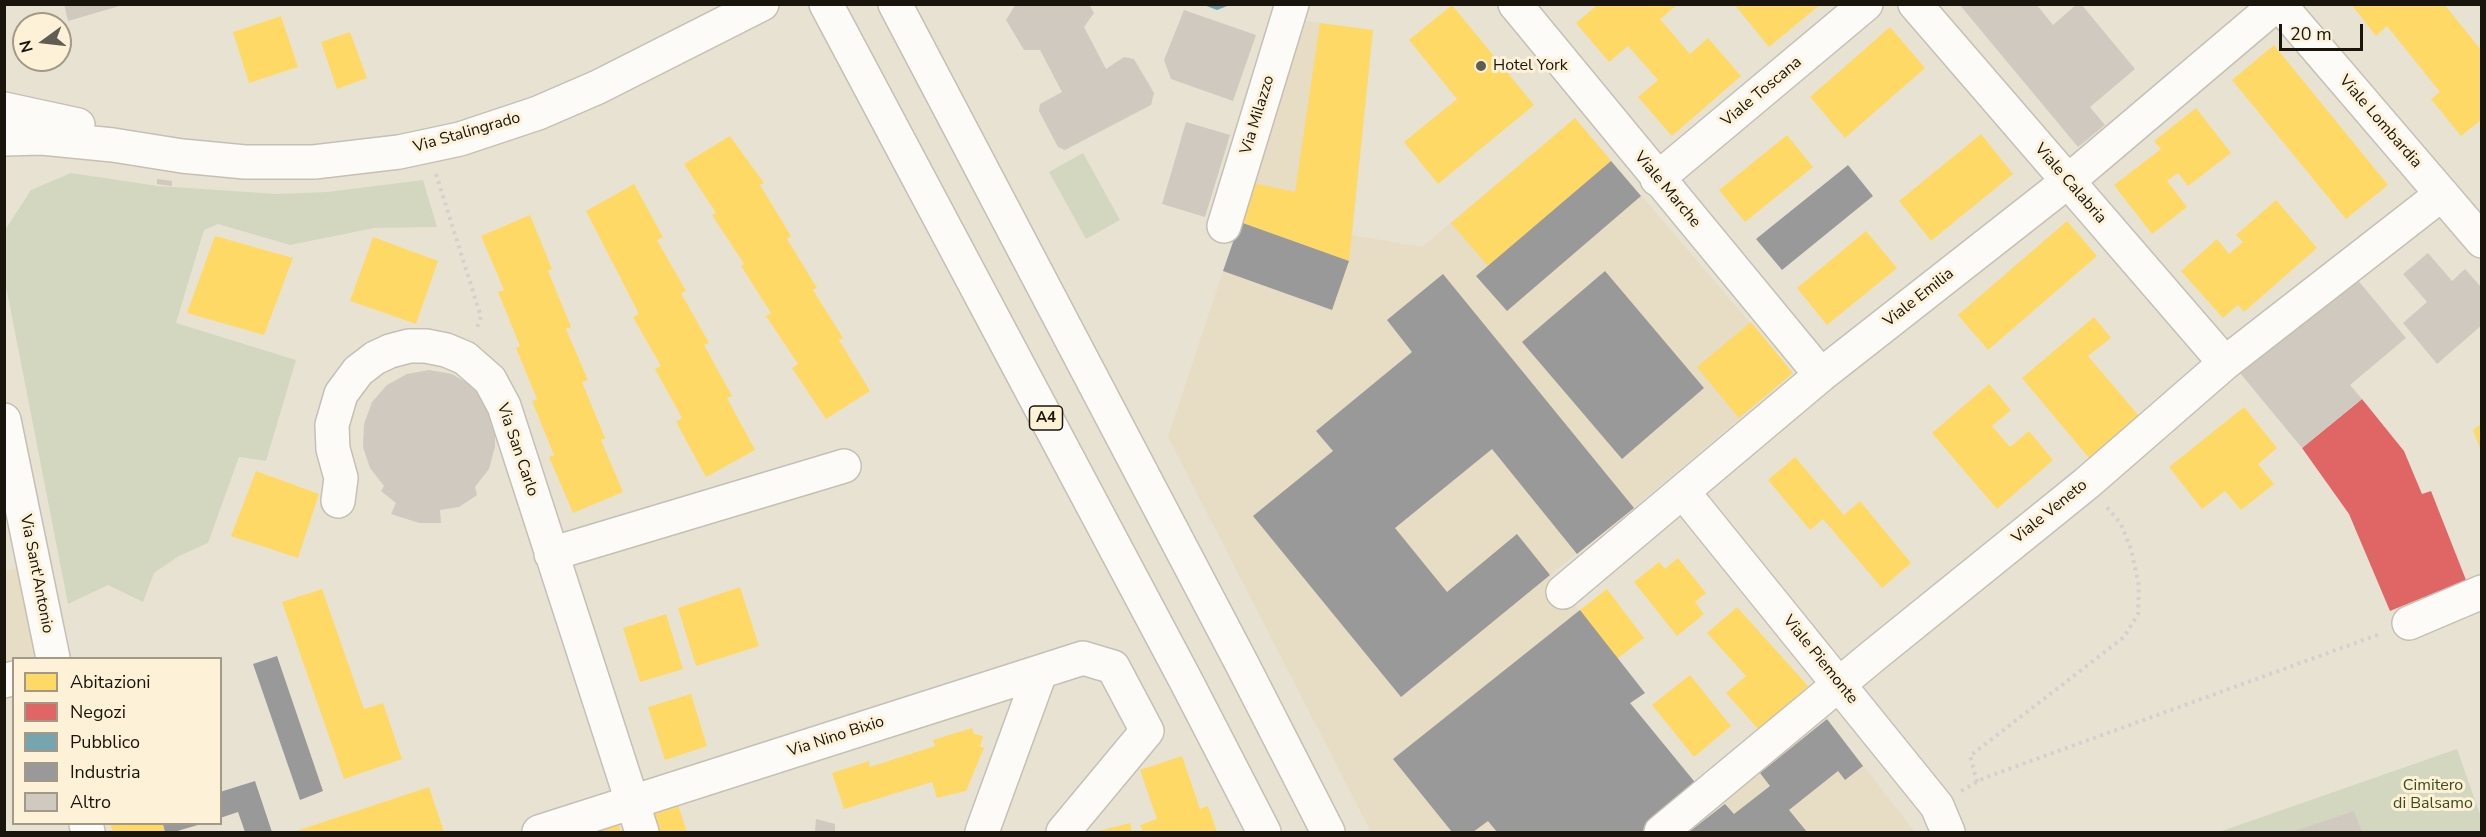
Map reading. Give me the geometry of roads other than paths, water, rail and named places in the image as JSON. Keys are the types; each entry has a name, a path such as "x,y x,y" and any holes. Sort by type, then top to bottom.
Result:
{"main road":[{"name":"Via Stalingrado","path":"4,139 42,138 244,162 314,162 409,150 460,139 538,113 598,87 762,4"},
{"name":"A4","path":"826,4 1174,658 1264,832"},
{"path":"895,4 1328,832"},
{"name":"Via Milazzo","path":"1224,226 1292,4"},
{"name":"Viale Toscana","path":"1657,179 1866,4"},
{"name":"Viale Calabria","path":"1915,4 2225,363"},
{"name":"Viale Emilia","path":"1563,592 1821,375 2067,182 2278,4"},
{"name":"Viale Lombardia","path":"2278,4 2481,241"},
{"name":"Viale Marche","path":"1525,8 1657,179 1821,375"},
{"name":"Via Stalingrado","path":"4,109 85,127 113,145"},
{"name":"Viale Veneto","path":"1661,832 2086,483 2225,363 2442,194"},
{"name":"Via San Carlo","path":"338,501 341,478 333,449 332,425 341,394 358,371 375,358 409,346 426,346 446,350 465,358 490,380 504,405 637,817"},
{"name":"Via Sant'Antonio","path":"4,420 53,657"},
{"path":"551,554 844,466"},
{"name":"Viale Piemonte","path":"1683,492 1839,684 1943,819"},
{"path":"2409,623 2481,592"},
{"name":"Via Nino Bixio","path":"539,832 637,817 1083,658 1113,667 1147,731 1063,832"},
{"path":"982,832 1040,673"}],"place":[{"name":"Hotel York","path":"1481,66"}],"park label":[{"name":"Cimitero di Balsamo","path":"2433,795"}]}
